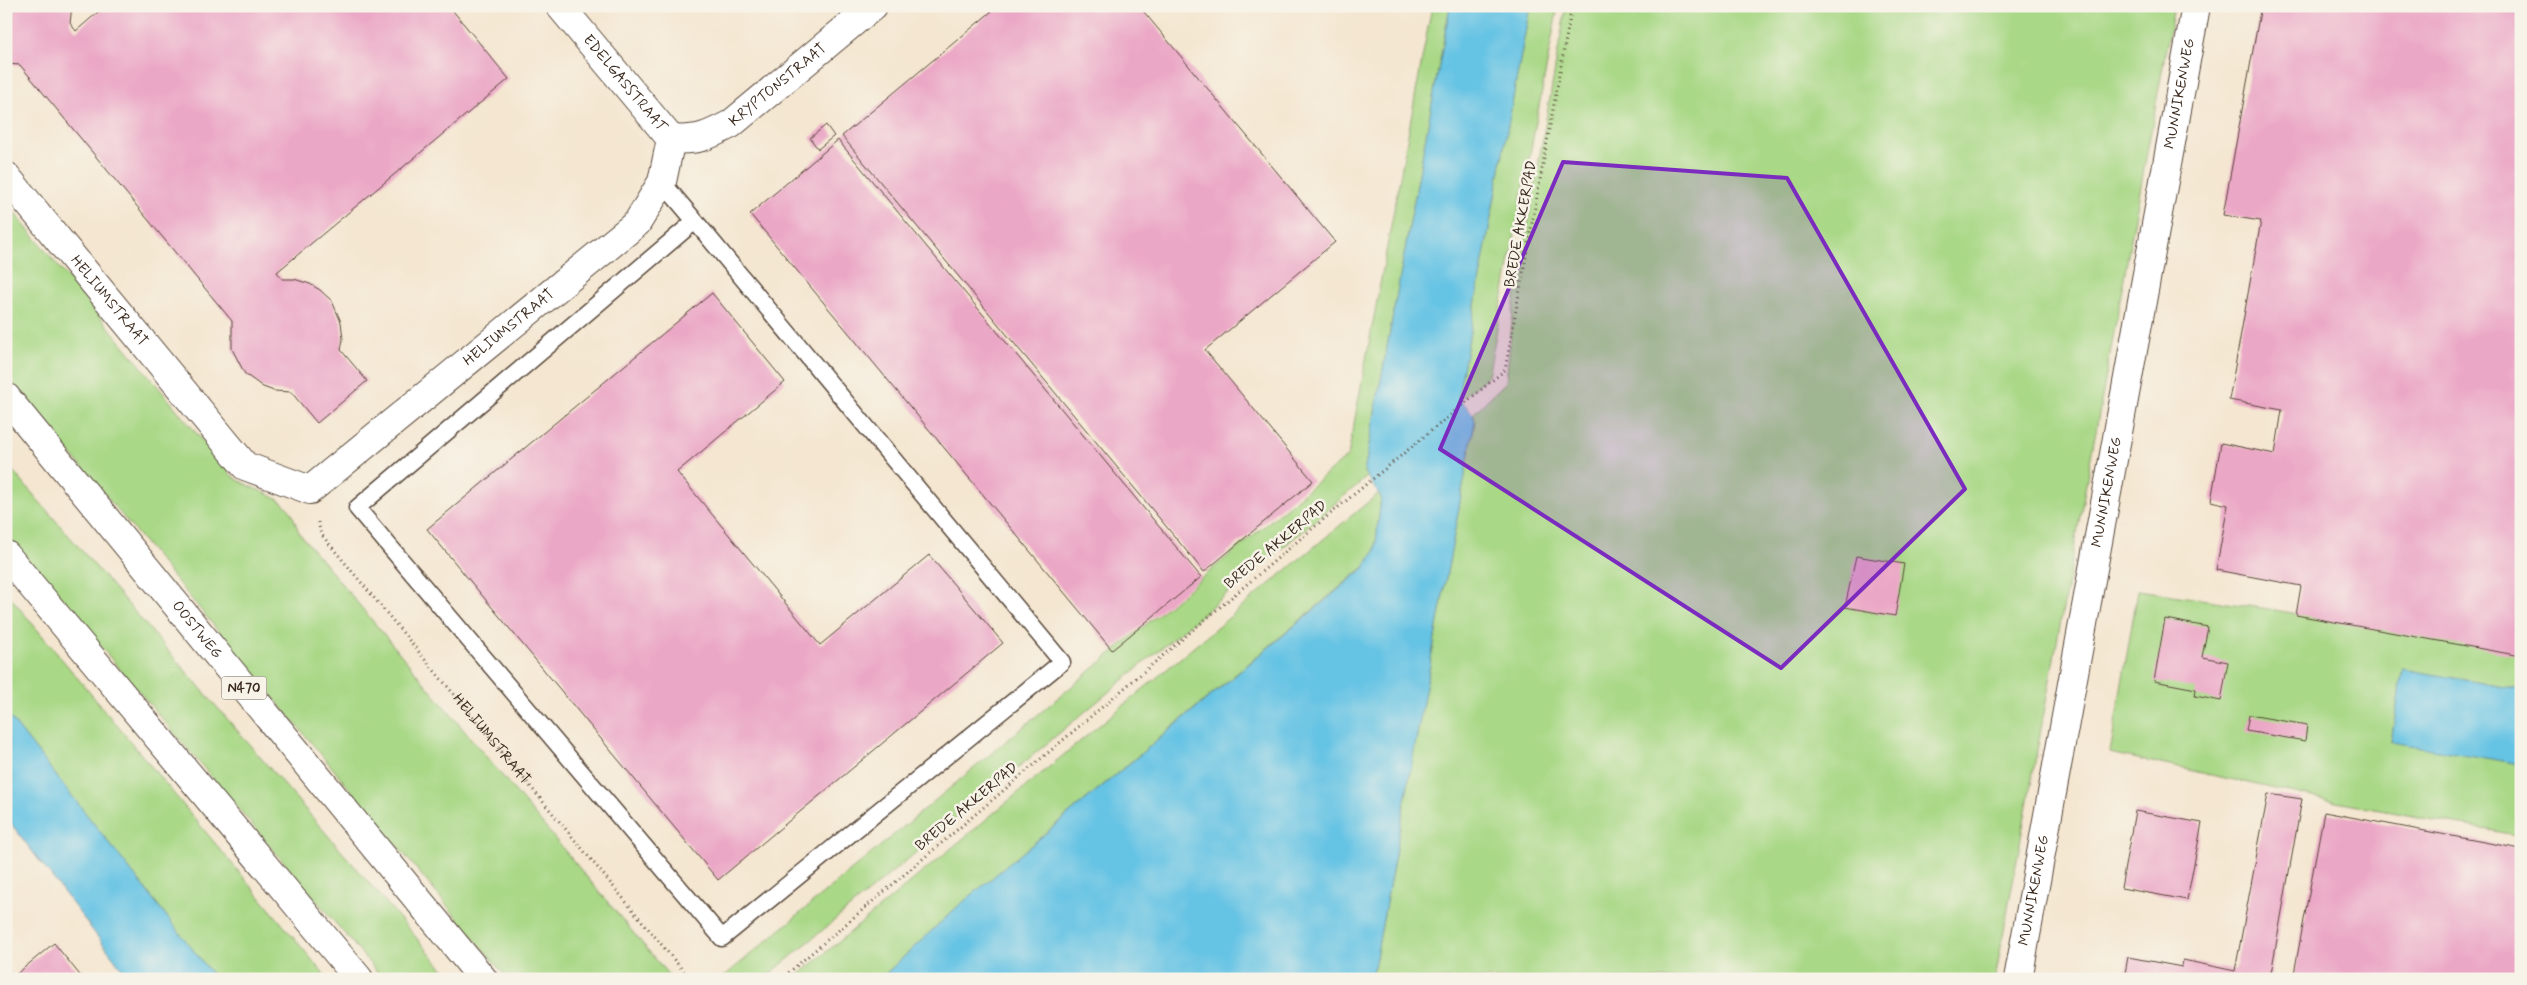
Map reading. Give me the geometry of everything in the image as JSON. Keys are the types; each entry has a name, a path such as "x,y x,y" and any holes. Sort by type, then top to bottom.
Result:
{"street":[{"name":"EDELGASSTRAAT","path":"560,6 672,139"},
{"name":"KRYPTONSTRAAT","path":"672,139 704,138 731,124 874,6"},
{"name":"MUNNIKENWEG","path":"2018,979 2196,6"},
{"name":"HELIUMSTRAAT","path":"6,176 245,466 310,490 636,223 662,182 672,139"},
{"name":"OOSTWEG","path":"6,397 483,979"},
{"path":"6,555 358,979"}],"lane":[{"path":"662,182 695,221 1062,662 722,938 356,508 695,221"}],"path":[{"name":"BREDE AKKERPAD","path":"781,979 1318,524 1505,370 1572,6"},
{"name":"HELIUMSTRAAT","path":"310,490 321,534 690,979"}],"highlighted area":[{"path":"1563,162 1787,178 1965,489 1781,668 1440,449"}],"green space":[{"path":"1432,6 1450,6 1364,472 1367,477 764,979 756,979 753,976 750,979 721,979 1348,456"},
{"path":"1530,6 1558,6 1488,376 1463,397 1458,397"},
{"path":"1566,6 2174,6 1995,979 1372,979 1475,421 1473,414 1506,382 1514,303"},
{"path":"6,203 231,475 245,484 277,499 289,509 300,534 672,979 508,979 6,376"},
{"path":"6,463 452,979 383,979 6,535"},
{"path":"1379,493 1381,497 1375,551 1364,567 956,908 880,979 794,979"},
{"path":"2138,590 2269,609 2521,653 2521,690 2403,669 2391,741 2521,764 2521,836 2331,801 2110,753"},
{"path":"6,592 328,979 216,979 6,712"}],"water":[{"path":"1450,6 1530,6 1458,397 1473,414 1475,421 1372,979 880,979 956,908 1364,568 1375,551 1381,497 1364,472"},
{"path":"2403,669 2521,690 2521,764 2391,742"},
{"path":"6,712 216,979 130,979 6,817"}],"building":[{"path":"6,6 72,6 70,23 76,31 105,6 449,6 509,79 277,272 282,279 294,279 310,284 332,301 341,322 343,339 341,350 367,381 317,423 291,392 274,391 263,387 245,374 232,349 232,321 20,65 6,64"},
{"path":"998,6 1139,6 1335,242 1205,350 1313,481 1204,572 842,136"},
{"path":"2261,6 2521,6 2521,656 2296,615 2301,586 2216,570 2228,505 2211,501 2221,443 2275,454 2282,410 2229,400 2261,221 2223,215"},
{"path":"826,125 834,136 818,149 810,138"},
{"path":"838,140 1201,577 1112,650 750,214"},
{"path":"712,293 785,382 677,472 820,645 929,555 1003,643 718,880 427,529"},
{"path":"1856,556 1904,564 1895,616 1845,607"},
{"path":"2165,619 2208,627 2202,657 2228,662 2221,701 2195,696 2196,689 2154,681"},
{"path":"2249,715 2307,725 2305,741 2246,731"},
{"path":"2268,794 2302,799 2270,979 2124,979 2128,957 2182,967 2183,960 2235,971"},
{"path":"2135,811 2202,823 2187,900 2121,888"},
{"path":"2324,812 2521,849 2521,979 2293,979"},
{"path":"54,943 83,979 6,979 6,968 13,977"}]}
